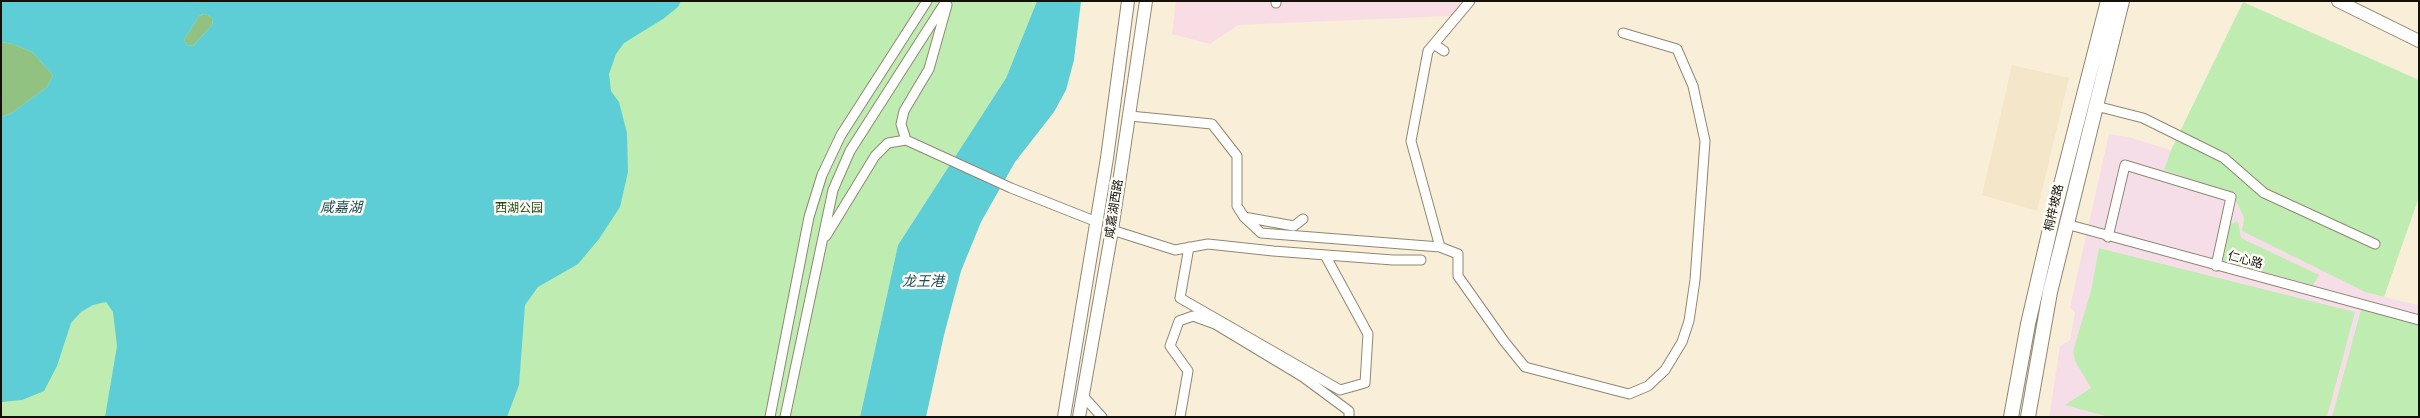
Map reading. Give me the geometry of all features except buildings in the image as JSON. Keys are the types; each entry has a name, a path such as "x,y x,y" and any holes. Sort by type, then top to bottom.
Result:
{"main road":[{"name":"咸嘉湖西路","path":"1064,417 1097,222 1128,1"},
{"name":"咸嘉湖西路","path":"1079,417 1112,230 1146,1"},
{"name":"桐梓坡路","path":"2011,417 2028,324 2051,225 2108,1"},
{"name":"桐梓坡路","path":"2028,417 2048,301 2122,1"},
{"path":"2338,1 2419,41"}],"street":[{"path":"770,417 809,217 822,175 841,135 927,1"},
{"path":"906,140 901,124 904,111 930,69 947,1"},
{"path":"785,417 820,245 834,190 850,150 947,1"},
{"path":"1440,247 1411,141 1428,52 1470,1"},
{"path":"1130,116 1212,124 1237,156 1237,206 1244,217 1261,233 1440,247 1458,254 1458,276 1525,367 1629,394 1648,386 1665,370 1682,342 1689,321 1695,280 1705,141 1693,86 1677,49 1623,33"},
{"path":"1434,44 1444,50"},
{"path":"2096,106 2143,118 2224,158 2264,193 2375,244"},
{"path":"820,245 874,156 888,143 906,140 1011,188 1097,222"},
{"path":"2108,237 2125,165 2231,197 2216,266"},
{"path":"1244,217 1294,226 1303,219"},
{"name":"仁心路","path":"2066,224 2216,266 2418,317"},
{"path":"1112,230 1175,250 1208,244 1325,255 1421,260"},
{"path":"1189,247 1180,298 1340,390 1365,383 1368,334 1325,255"},
{"path":"1180,417 1188,371 1170,346 1179,321 1193,316 1215,324 1303,377 1349,411 1349,417"},
{"path":"1082,396 1102,417"}],"shaded area":[{"path":"1176,1 1462,1 1452,16 1238,25 1210,44 1172,34"},
{"path":"2012,65 2069,78 2037,211 1982,195"},
{"path":"2109,134 2129,137 2171,150 2165,170 2234,194 2244,218 2243,231 2365,292 2417,305 2419,297 2419,417 2049,417 2060,346 2070,340 2075,313 2070,307"}],"green space":[{"name":"咸嘉湖","path":"1,1 1037,1 1006,78 898,245 860,417 1,417"},
{"path":"2243,2 2419,80 2419,197 2384,297 2365,292 2242,231 2244,218 2233,194 2164,170 2171,150"},
{"path":"204,14 213,19 212,25 193,46 187,45 184,40 199,16"},
{"path":"1,42 13,44 32,52 53,75 47,87 12,113 1,117"},
{"path":"2238,221 2241,238 2319,275 2313,285 2223,261 2229,225"},
{"path":"2099,248 2355,312 2327,417 2109,417 2065,405 2091,388 2075,361 2073,351 2091,291"},
{"path":"2362,306 2419,321 2419,417 2332,417"}],"water":[{"name":"咸嘉湖","path":"1,1 681,1 678,7 663,19 624,43 616,54 609,74 611,91 619,102 627,133 628,172 620,207 599,239 578,264 538,287 525,305 519,385 507,417 105,417 117,346 113,312 106,302 93,305 81,312 71,323 57,366 44,391 22,400 1,402 1,117 12,113 47,87 53,75 32,52 13,44 1,42","holes":["203,14 213,19 212,25 193,46 187,45 184,40 199,16"]},
{"name":"龙王港","path":"1037,1 1081,1 1074,60 1066,90 1054,112 1015,162 981,222 961,271 944,335 926,417 860,417 898,245 1006,78"}],"park label":[{"name":"西湖公园","path":"519,209"}]}
